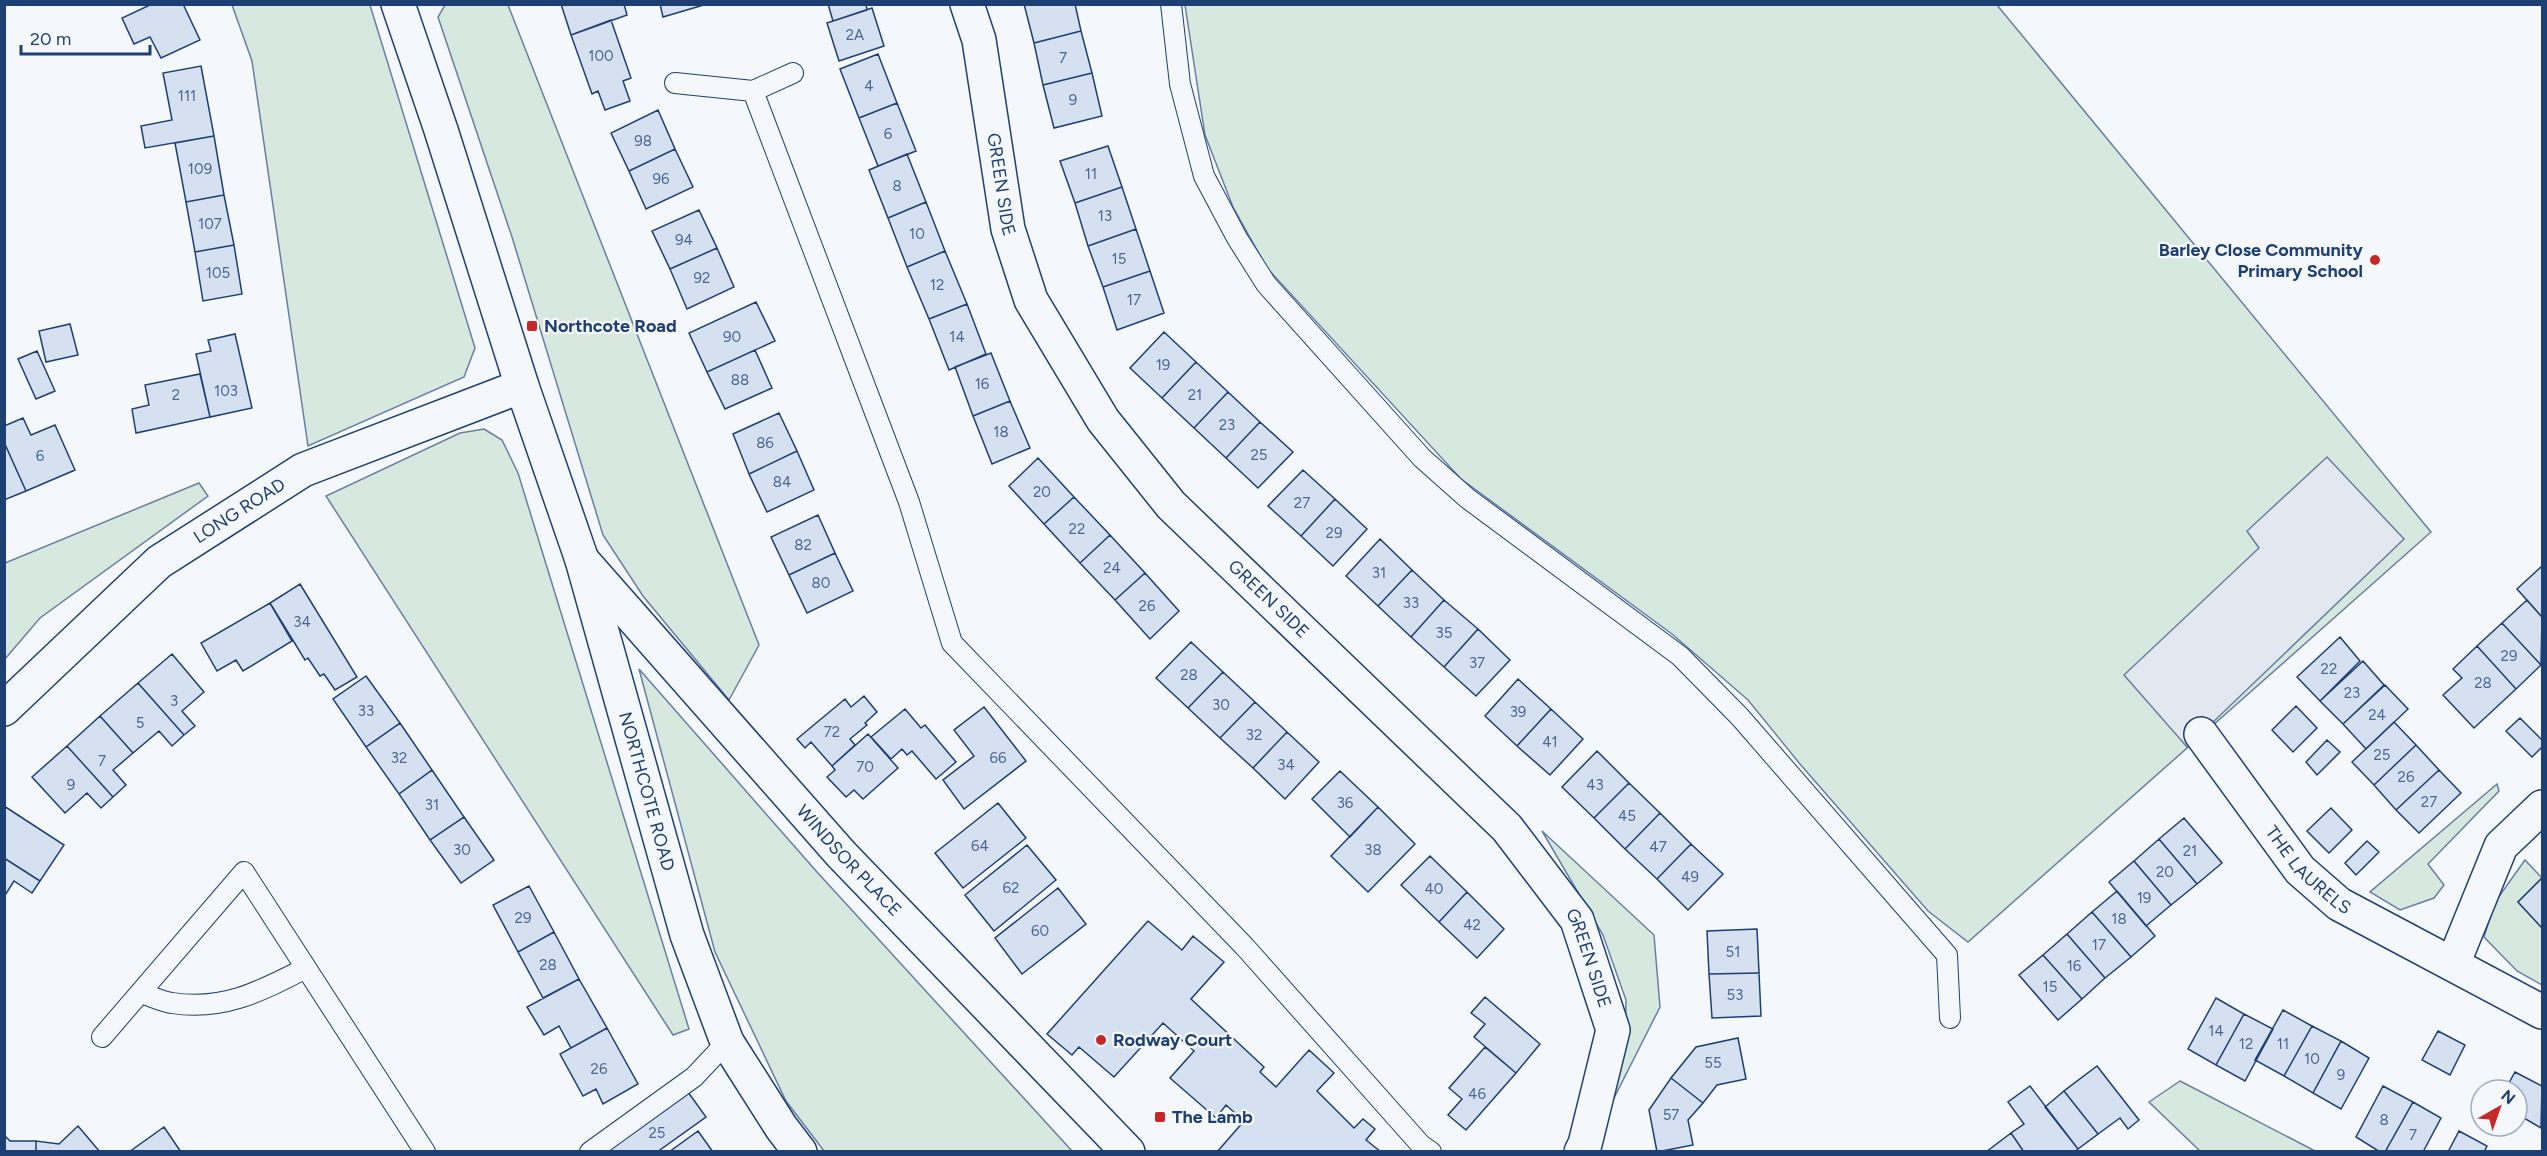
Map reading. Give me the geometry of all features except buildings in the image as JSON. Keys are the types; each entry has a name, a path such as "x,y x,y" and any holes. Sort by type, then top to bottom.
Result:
{"street":[{"name":"NORTHCOTE ROAD","path":"398,4 441,130 522,386 582,560 687,935 727,1042 781,1127 800,1152"},
{"name":"GREEN SIDE","path":"967,4 979,40 1008,230 1031,300 1103,420 1171,505 1507,828 1577,920 1613,1029 1585,1144 1581,1152"},
{"name":"LONG ROAD","path":"4,709 159,562 303,470 522,386"},
{"name":"WINDSOR PLACE","path":"582,560 841,855 1128,1152"},
{"name":"THE LAURELS","path":"2201,734 2300,870 2339,904 2542,1012"},
{"path":"2453,964 2501,846 2542,807"}],"lane":[{"path":"1171,4 1180,84 1204,176 1237,238 1266,284 1422,459 1467,498 1680,656 1740,717 1947,955 1950,1018"},
{"path":"675,83 753,91 793,73"},
{"path":"753,91 909,502 952,643 1245,947 1422,1145 1431,1152"},
{"path":"102,1037 244,872 424,1152"},
{"path":"141,993 171,1003 222,1004 268,987 306,968"},
{"path":"590,1152 694,1077 727,1042"}],"shaded area":[{"path":"232,5 370,5 475,348 464,377 308,446 252,61"},
{"path":"445,5 508,5 759,645 729,700 643,596 603,535 512,237 438,17"},
{"path":"1185,5 1997,5 2431,532 1968,942 1928,911 1800,764 1748,700 1672,634 1461,479 1267,268 1233,207 1205,135"},
{"path":"484,429 502,440 518,473 689,1029 673,1035 326,496 460,433"},
{"path":"2327,457 2404,539 2187,747 2124,675 2259,548 2247,531"},
{"path":"199,483 208,496 40,618 5,659 5,563"},
{"path":"639,669 817,872 1072,1151 824,1151 786,1101 715,952"},
{"path":"2497,784 2499,791 2428,864 2444,885 2434,898 2400,910 2370,892"},
{"path":"1542,831 1654,935 1660,1007 1609,1108 1625,1051 1626,1000 1603,935"},
{"path":"2525,860 2542,878 2518,902 2542,928 2542,985 2517,971 2484,937 2495,902"},
{"path":"2180,1081 2315,1151 2200,1151 2149,1102"}],"place":[{"name":"Barley Close Community Primary School","path":"2375,260"},
{"name":"Northcote Road","path":"532,326"},
{"name":"Rodway Court","path":"1101,1040"},
{"name":"The Lamb","path":"1160,1117"}]}
